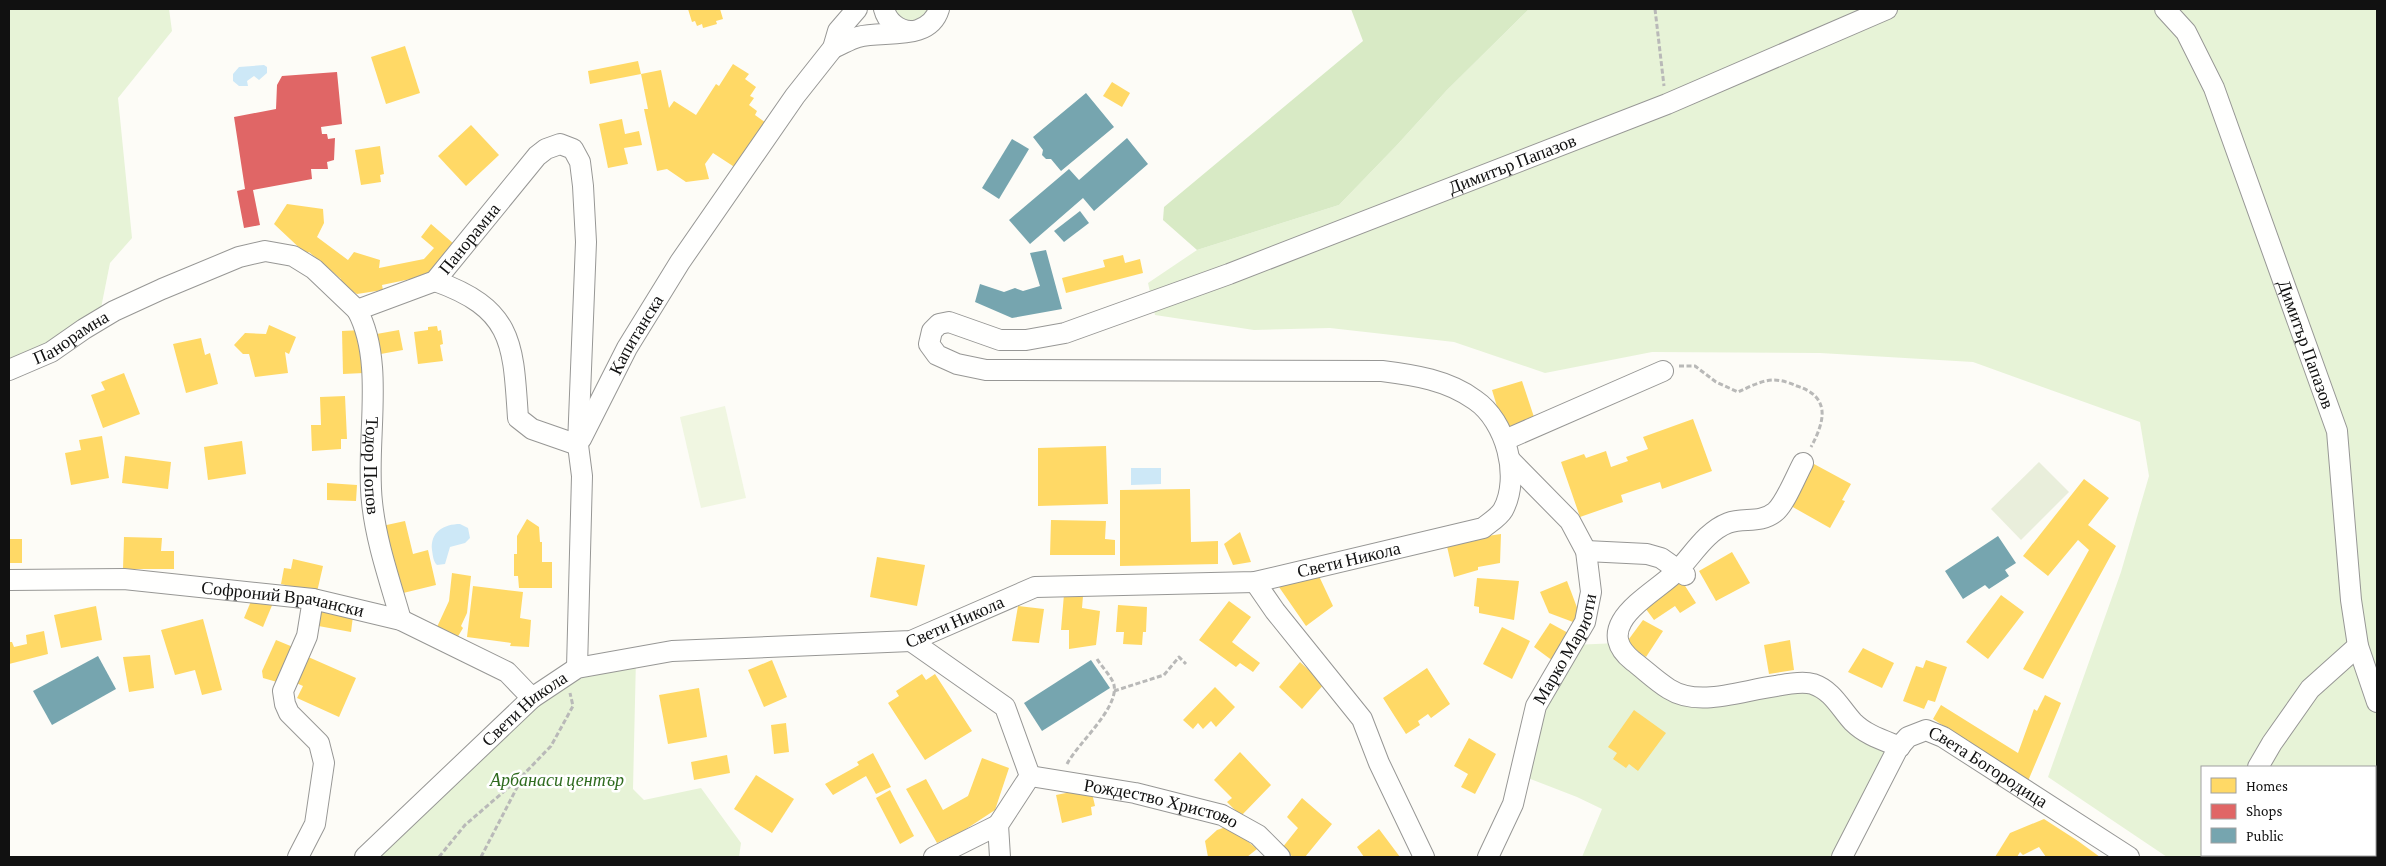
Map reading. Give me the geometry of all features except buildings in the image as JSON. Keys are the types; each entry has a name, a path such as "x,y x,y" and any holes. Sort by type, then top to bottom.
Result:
{"street":[{"name":"Капитанска","path":"578,445 627,348 680,262 795,96 833,48 838,31 856,9"},
{"path":"884,9 889,21 896,27 906,31 916,31 933,22 939,9"},
{"name":"Димитър Папазов","path":"1132,308 1238,270 1667,104 1887,9"},
{"name":"Димитър Папазов","path":"2165,9 2186,32 2214,88 2337,431 2351,600 2358,646 2377,702"},
{"name":"Капитанска","path":"833,48 858,37 916,31"},
{"name":"Панорамна","path":"9,370 51,352 114,311 239,257 265,251 293,256 314,268 357,310 435,281 537,156 546,149 560,144 573,149 580,162 586,242 578,445"},
{"path":"435,281 456,288 482,304 504,328 514,359 518,418 532,428 578,445 582,476 571,672"},
{"name":"Свети Никола","path":"365,857 532,698 571,672 672,651 911,641 1035,587 1255,582 1483,528 1502,510 1509,489 1510,460 1506,440 1476,400 1449,386 1416,375 1382,371 986,370 957,364 937,355 929,344 932,331 944,322 1000,340 1026,340 1064,333 1132,308"},
{"name":"Тодор Попов","path":"357,310 364,322 371,355 370,457 372,502 381,549 401,620"},
{"path":"1506,440 1662,371"},
{"name":"Марко Мариоти","path":"1488,857 1513,804 1536,706 1585,622 1591,592 1586,551 1570,521 1510,460"},
{"path":"1803,463 1777,511 1766,519 1729,523 1711,533 1681,573 1634,606 1620,623 1618,643 1623,653 1670,690 1691,697 1708,697 1750,689 1810,683 1825,689 1842,706 1854,722 1870,735 1900,747"},
{"path":"1586,551 1647,554 1661,558 1681,573"},
{"name":"Софроний Врачански","path":"9,580 124,579 312,600 401,620 507,672 532,698"},
{"path":"1255,582 1275,611 1362,719 1379,764 1424,857"},
{"path":"298,857 315,824 324,763 319,743 289,713 283,692 307,636 312,600"},
{"path":"911,641 1005,707 1030,776 998,825 934,857"},
{"path":"2259,766 2272,743 2310,689 2358,646"},
{"name":"Света Богородица","path":"1842,857 1900,747 1908,737 1926,730 1942,737 2129,857"},
{"name":"Рождество Христово","path":"1030,776 1135,793 1222,815 1258,835 1280,857"},
{"path":"998,825 1000,857"}],"path":[{"path":"1655,9 1667,104"},
{"path":"1662,371 1676,366 1695,366 1716,382 1738,392 1761,382 1774,380 1804,388 1814,394 1824,413 1822,428 1803,463"},
{"path":"1114,691 1164,675 1179,657 1186,664"},
{"path":"1059,780 1073,752 1107,713 1114,691 1114,684 1098,659"},
{"path":"439,857 465,825 524,774 550,746 573,706 571,672"},
{"path":"481,857 524,774"}],"green space":[{"path":"9,9 169,9 172,31 118,98 132,238 110,263 101,308 45,346 9,363"},
{"path":"884,9 939,9 921,30"},
{"path":"1351,9 1529,9 1447,90 1339,205 1197,250 1163,220 1164,207 1363,41"},
{"path":"1529,9 2377,9 2377,857 2167,857 2048,777 2121,572 2149,476 2140,422 1973,362 1820,353 1652,352 1545,373 1454,342 1330,328 1254,330 1155,315 1148,283 1197,250 1339,205 1447,90"},
{"path":"725,406 746,498 701,508 680,417"},
{"path":"2039,462 2069,492 2021,540 1991,509"},
{"path":"1618,643 1670,690 1811,683 1900,747 1842,857 1582,857 1602,809 1577,797 1520,775 1536,706 1573,645"},
{"name":"Арбанаси център","path":"636,658 633,789 644,800 701,788 741,843 739,857 365,857 577,668"}],"water":[{"path":"264,65 267,67 267,73 259,80 254,76 247,81 248,86 239,86 233,81 233,74 239,67"},
{"path":"1131,468 1161,468 1161,484 1131,485"},
{"path":"460,524 468,528 470,538 465,543 450,547 445,564 437,565 432,550 433,538 444,527"}]}
